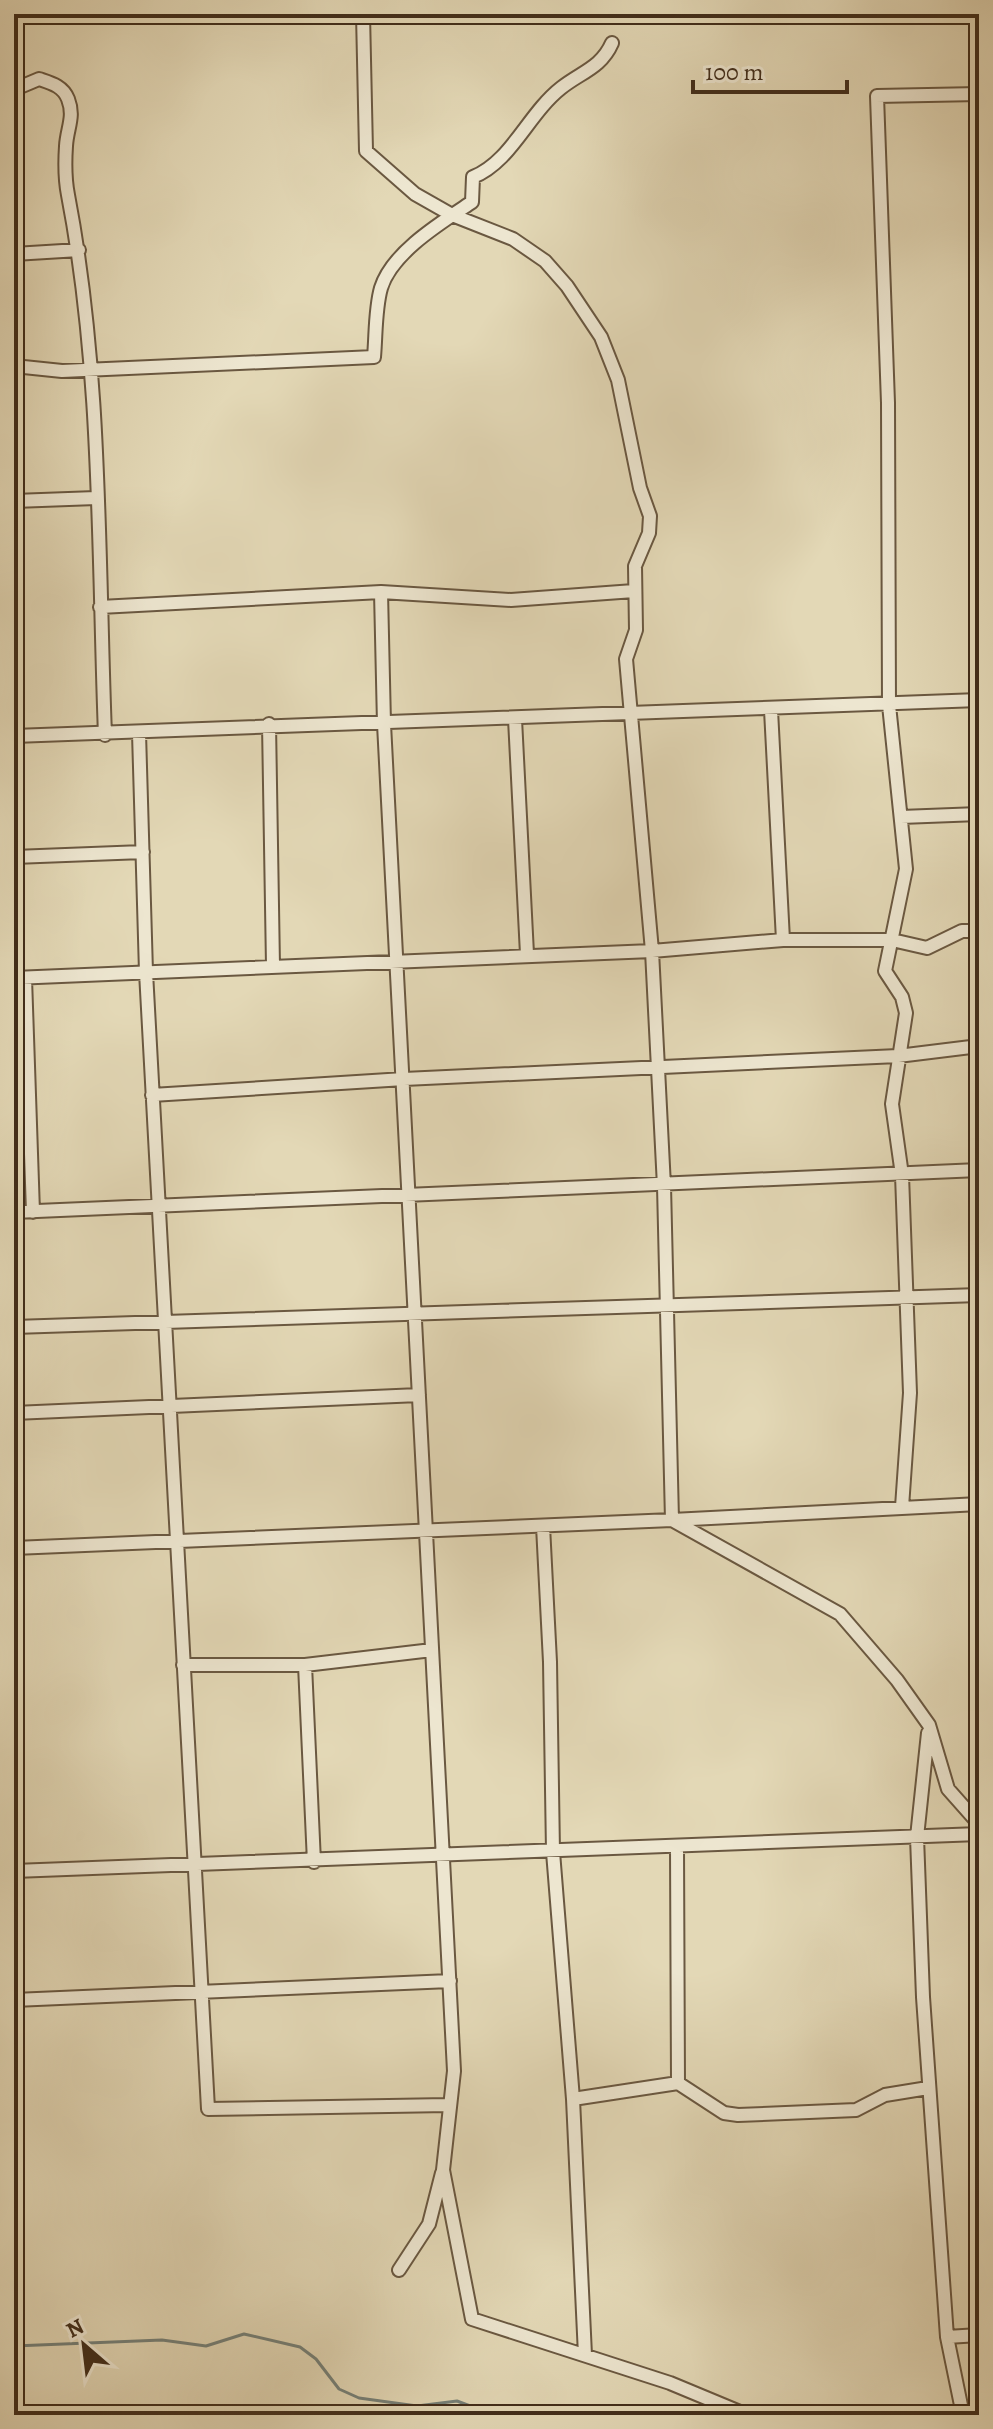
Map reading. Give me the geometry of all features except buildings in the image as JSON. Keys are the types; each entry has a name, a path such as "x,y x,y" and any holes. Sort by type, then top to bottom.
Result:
{"street":[{"path":"363,14 366,151 415,194 452,215 513,239 545,261 567,286 601,337 618,380 640,488 650,516 649,533 635,566 636,630 626,659 634,715 652,951 664,1186 672,1520"},
{"path":"14,366 93,370 374,357 381,288 390,270 452,215 472,202 473,177 491,170 535,113 560,89 593,69 612,43"},
{"path":"14,97 20,87 39,79 56,85 67,96 72,119 66,143 67,193 79,250 93,370 105,735"},
{"path":"902,1507 910,1393 902,1175 892,1104 906,1013 902,997 885,971 906,869 889,705 888,403 877,96 979,94"},
{"path":"14,254 79,250"},
{"path":"14,501 96,498"},
{"path":"100,607 381,592 511,600 634,591"},
{"path":"381,592 384,724 399,959 454,2071 443,2170 429,2224 399,2270"},
{"path":"14,736 105,735 269,724 384,724 979,700"},
{"path":"771,710 783,940"},
{"path":"515,719 527,954"},
{"path":"269,724 273,966"},
{"path":"139,733 152,1095 208,2109 448,2105"},
{"path":"901,817 979,814"},
{"path":"14,857 143,852"},
{"path":"33,1212 20,978 399,959 652,951 783,940 892,940 927,948 962,931 979,931"},
{"path":"152,1095 404,1079 898,1056 979,1046"},
{"path":"14,1212 979,1170"},
{"path":"14,1327 979,1295"},
{"path":"14,1413 419,1395"},
{"path":"14,1548 425,1533 979,1504"},
{"path":"672,1520 840,1614 897,1680 929,1725 948,1789 979,1824"},
{"path":"543,1526 550,1662 553,1852 573,2099 585,2355"},
{"path":"183,1665 305,1665 432,1650"},
{"path":"305,1665 314,1862"},
{"path":"929,1725 917,1837 928,2088 947,2337 963,2415"},
{"path":"14,1871 195,1867 979,1834"},
{"path":"677,1847 678,2083"},
{"path":"14,2000 450,1981"},
{"path":"573,2099 678,2083 724,2113 738,2115 856,2110 885,2095 928,2088"},
{"path":"443,2170 472,2319 670,2383 747,2415"},
{"path":"947,2337 979,2335"}],"waterway":[{"path":"14,2346 162,2340 206,2346 244,2334 300,2347 316,2359 339,2389 359,2398 417,2406 457,2401 494,2415"}]}
